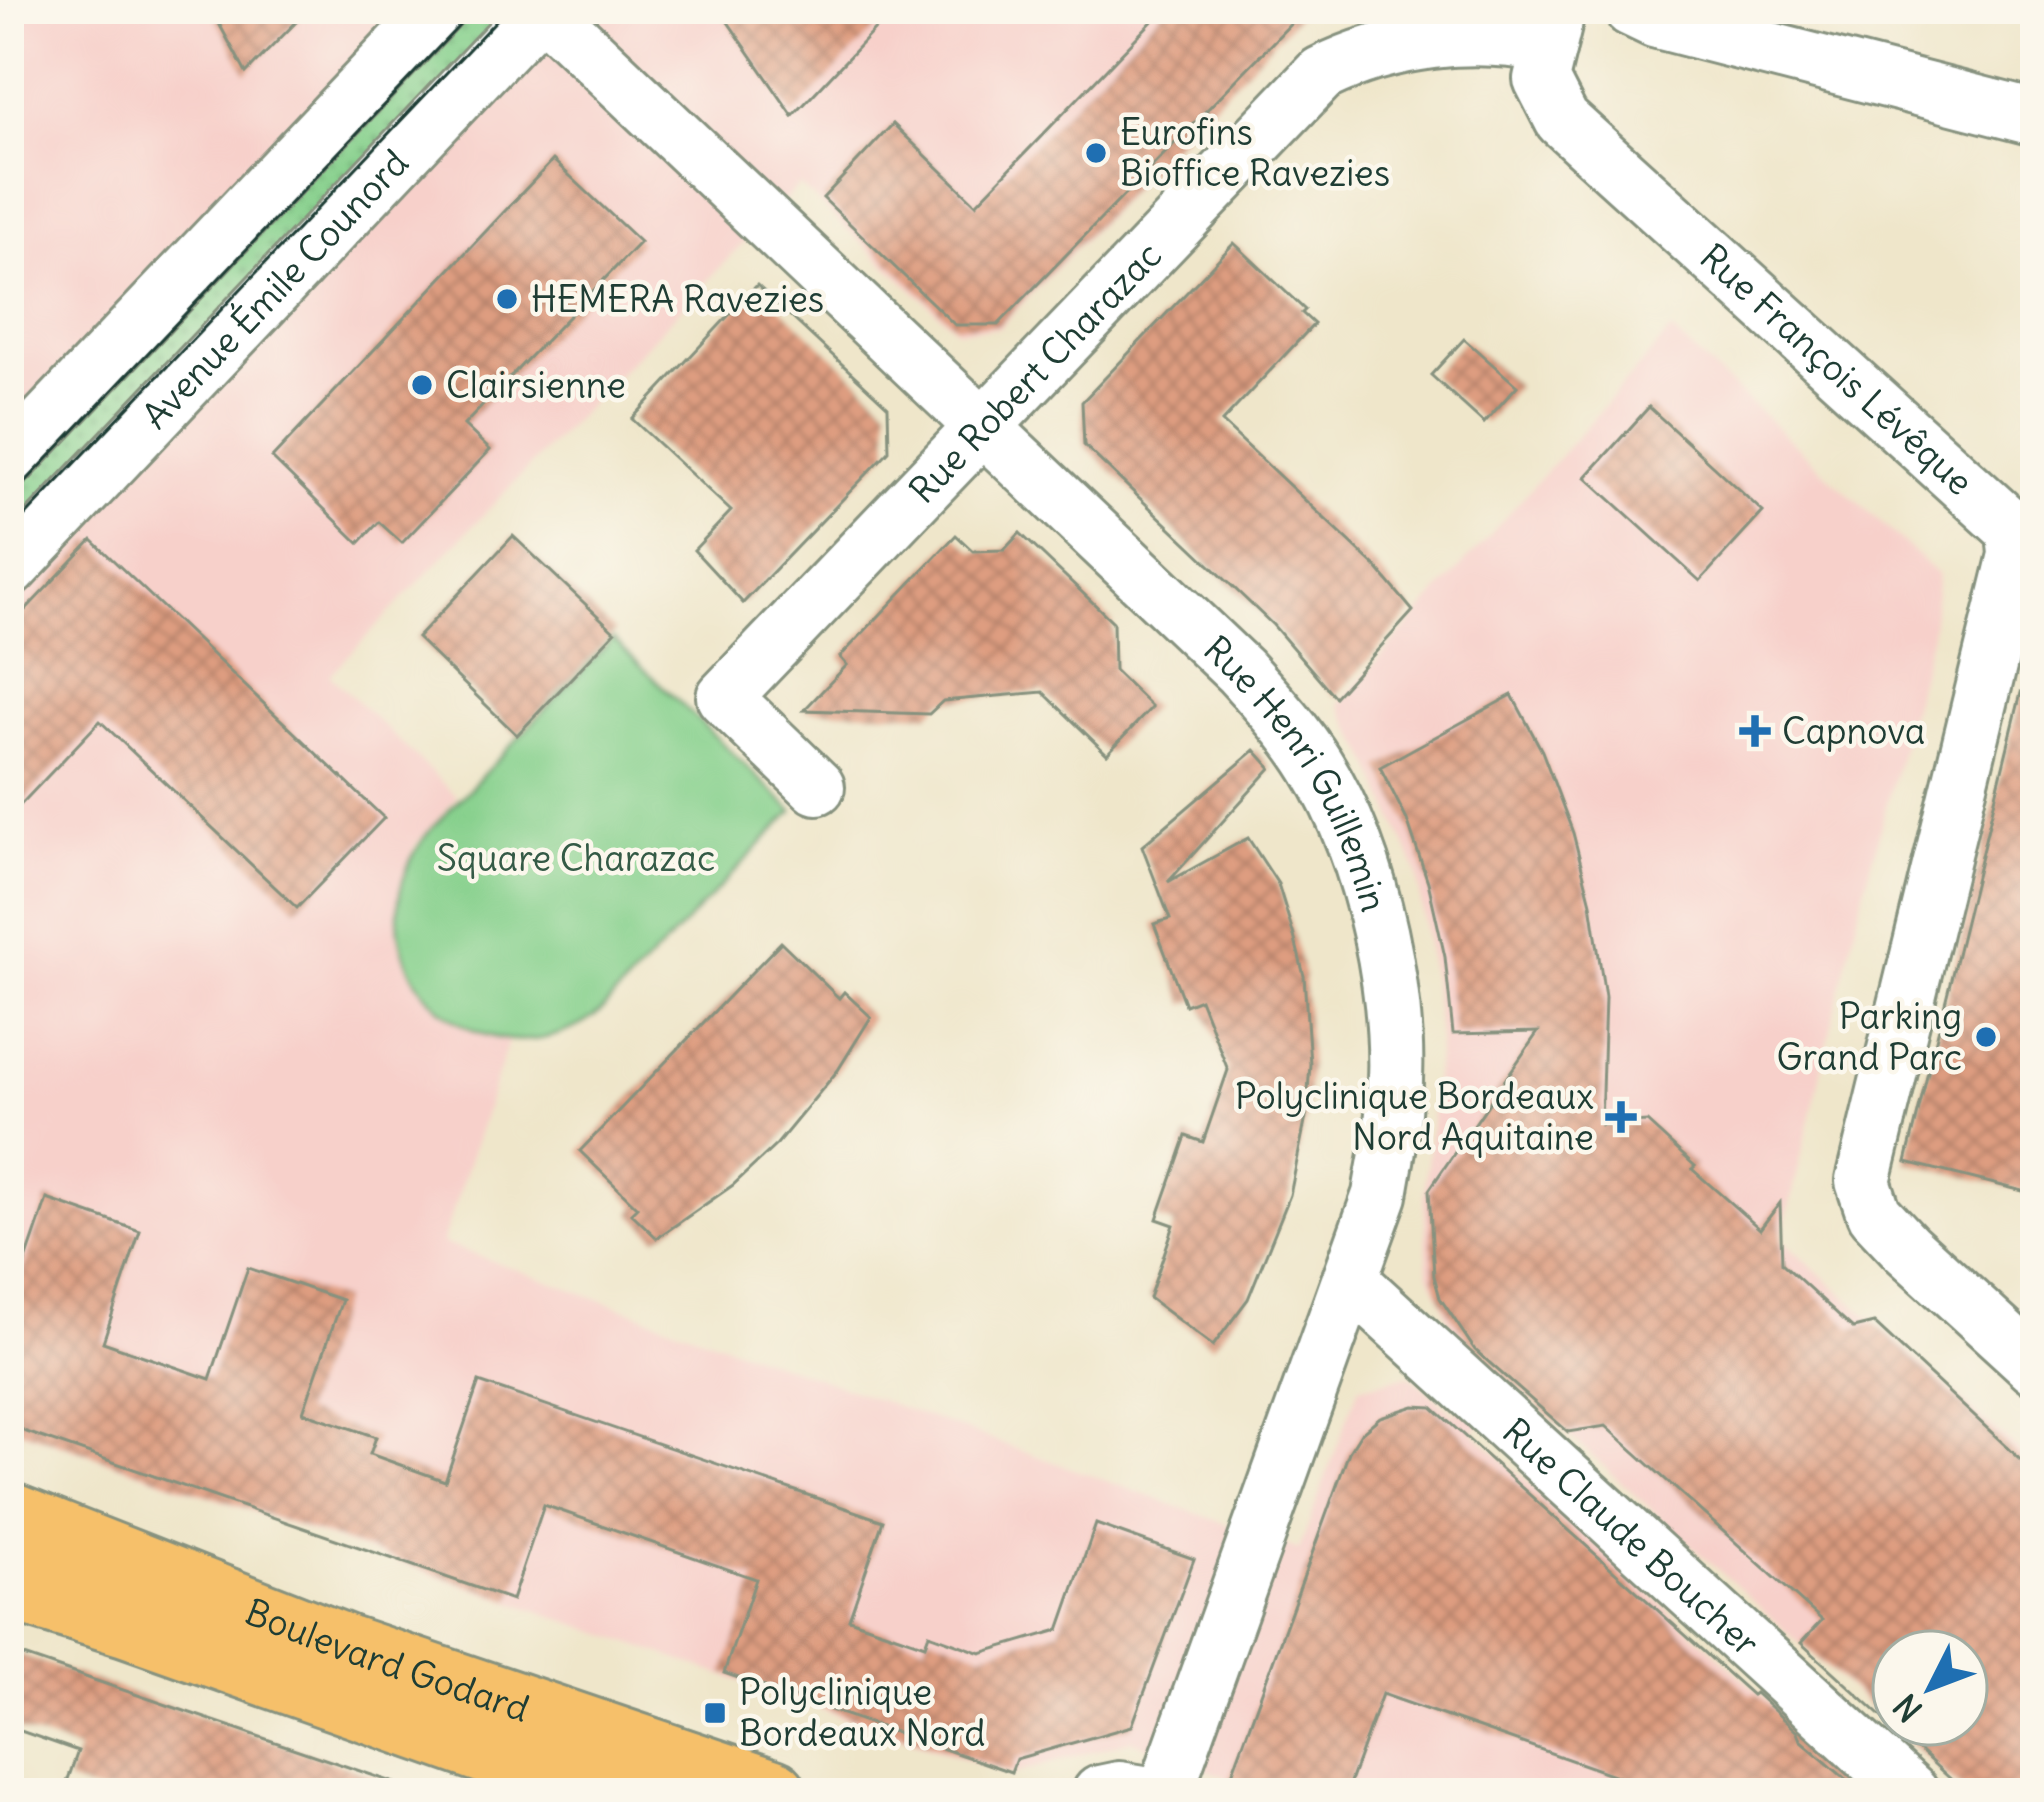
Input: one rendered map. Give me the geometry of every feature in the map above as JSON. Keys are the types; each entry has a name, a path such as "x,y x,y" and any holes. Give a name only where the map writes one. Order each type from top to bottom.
{"main road":[{"name":"Boulevard Godard","path":"9,1516 345,1648 772,1793"},
{"name":"Boulevard Godard","path":"9,1587 126,1623 607,1793"}],"street":[{"name":"Avenue Émile Counord","path":"9,460 437,9"},
{"name":"Avenue Émile Counord","path":"9,570 542,9"},
{"name":"Rue Henri Guillemin","path":"542,9 1212,641 1276,710 1317,766 1375,904 1391,987 1395,1050 1394,1112 1380,1195 1165,1793"},
{"path":"1631,9 1654,20 2035,118"},
{"name":"Rue Robert Charazac","path":"817,787 724,697 1321,74 1354,57 1469,36 1509,38 1554,28"},
{"name":"Rue François Lévêque","path":"1554,28 1541,79 1562,120 2014,530 2016,555 1863,1181 1874,1214 2035,1366"},
{"name":"Rue Claude Boucher","path":"1350,1280 1911,1793"},
{"path":"1100,1793 1119,1789 1143,1793"}],"shaded area":[{"path":"9,9 1304,9 999,328 957,330 799,185 330,675 457,797 415,845 403,880 510,1036 442,1243 1299,1550 1359,1387 1410,1375 1454,1414 1496,1369 1453,1330 1428,1271 1424,1198 1439,1035 1417,872 1369,759 1339,704 1671,331 1938,575 1931,634 1858,914 1782,1239 2035,1466 2035,1793 1965,1793 1915,1748 1990,1748 1990,1628 1870,1628 1870,1707 1516,1387 1473,1432 1870,1793 1236,1793 1224,1776 1131,1740 1010,1775 9,1427"}],"green space":[{"path":"460,9 521,9 9,548 9,484"},
{"name":"Square Charazac","path":"613,639 793,811 598,1014 551,1036 505,1039 464,1026 431,999 408,963 398,920 405,874 432,828"}],"building":[{"path":"211,9 309,9 246,73"},
{"path":"719,9 894,9 793,116"},
{"name":"Eurofins Bioffice Ravezies","path":"1164,9 1305,9 998,325 955,325 823,198 893,124 976,204"},
{"name":"Clairsienne","path":"553,160 640,242 464,425 490,450 402,543 379,522 359,543 272,458"},
{"path":"1234,243 1314,324 1222,422 1376,567 1413,611 1335,697 1273,625 1084,445 1082,402"},
{"path":"757,285 888,407 889,451 743,603 694,550 731,511 632,419"},
{"path":"1464,339 1517,386 1484,423 1431,375"},
{"path":"1649,407 1763,512 1700,581 1586,477"},
{"path":"1020,533 1113,622 1114,670 1152,707 1107,754 1043,692 943,701 929,714 804,710 847,665 840,657 956,535 973,551 1004,550"},
{"path":"513,536 615,632 517,735 417,638"},
{"path":"92,540 384,818 297,908 100,721 9,817 9,627"},
{"name":"Parking Grand Parc","path":"2021,693 2035,695 2035,1194 1906,1162"},
{"path":"1512,695 1542,751 1573,833 1591,903 1605,997 1601,1125 1647,1122 1760,1229 1780,1203 1782,1263 1853,1328 1874,1323 2035,1473 2035,1793 1966,1793 1916,1748 1990,1748 1990,1628 1870,1628 1870,1706 1801,1643 1822,1620 1606,1426 1568,1432 1475,1350 1440,1298 1434,1276 1429,1190 1538,1032 1453,1034 1445,957 1428,882 1407,820 1380,767"},
{"path":"1255,750 1271,768 1168,882 1248,838 1278,884 1304,976 1310,1064 1306,1117 1290,1195 1248,1299 1213,1346 1149,1298 1174,1225 1157,1219 1186,1136 1203,1142 1228,1070 1200,999 1185,1005 1175,979 1154,924 1170,919 1142,846"},
{"path":"781,942 839,998 844,992 871,1017 838,1070 777,1144 733,1185 657,1238 631,1213 637,1207 580,1151"},
{"path":"47,1199 140,1231 103,1342 210,1379 248,1268 342,1300 303,1412 376,1437 370,1454 445,1481 479,1382 883,1521 849,1619 925,1645 929,1634 981,1653 1059,1630 1096,1524 1194,1559 1132,1726 1016,1759 1011,1772 724,1673 756,1579 544,1505 512,1600 9,1426 9,1310"},
{"path":"1414,1406 1432,1407 1862,1793 1665,1793 1382,1694 1346,1793 1249,1793 1229,1782 1349,1452 1361,1433 1380,1417"},
{"path":"9,1651 404,1786 403,1793 98,1793 67,1782 78,1751 9,1727"}],"tram line":[{"path":"9,499 475,9"},
{"path":"9,533 507,9"}],"place":[{"name":"Eurofins Bioffice Ravezies","path":"1096,153"},
{"name":"HEMERA Ravezies","path":"507,299"},
{"name":"Clairsienne","path":"422,385"},
{"name":"Capnova","path":"1755,731"},
{"name":"Parking Grand Parc","path":"1986,1037"},
{"name":"Polyclinique Bordeaux Nord Aquitaine","path":"1621,1117"},
{"name":"Polyclinique Bordeaux Nord","path":"715,1713"}]}
